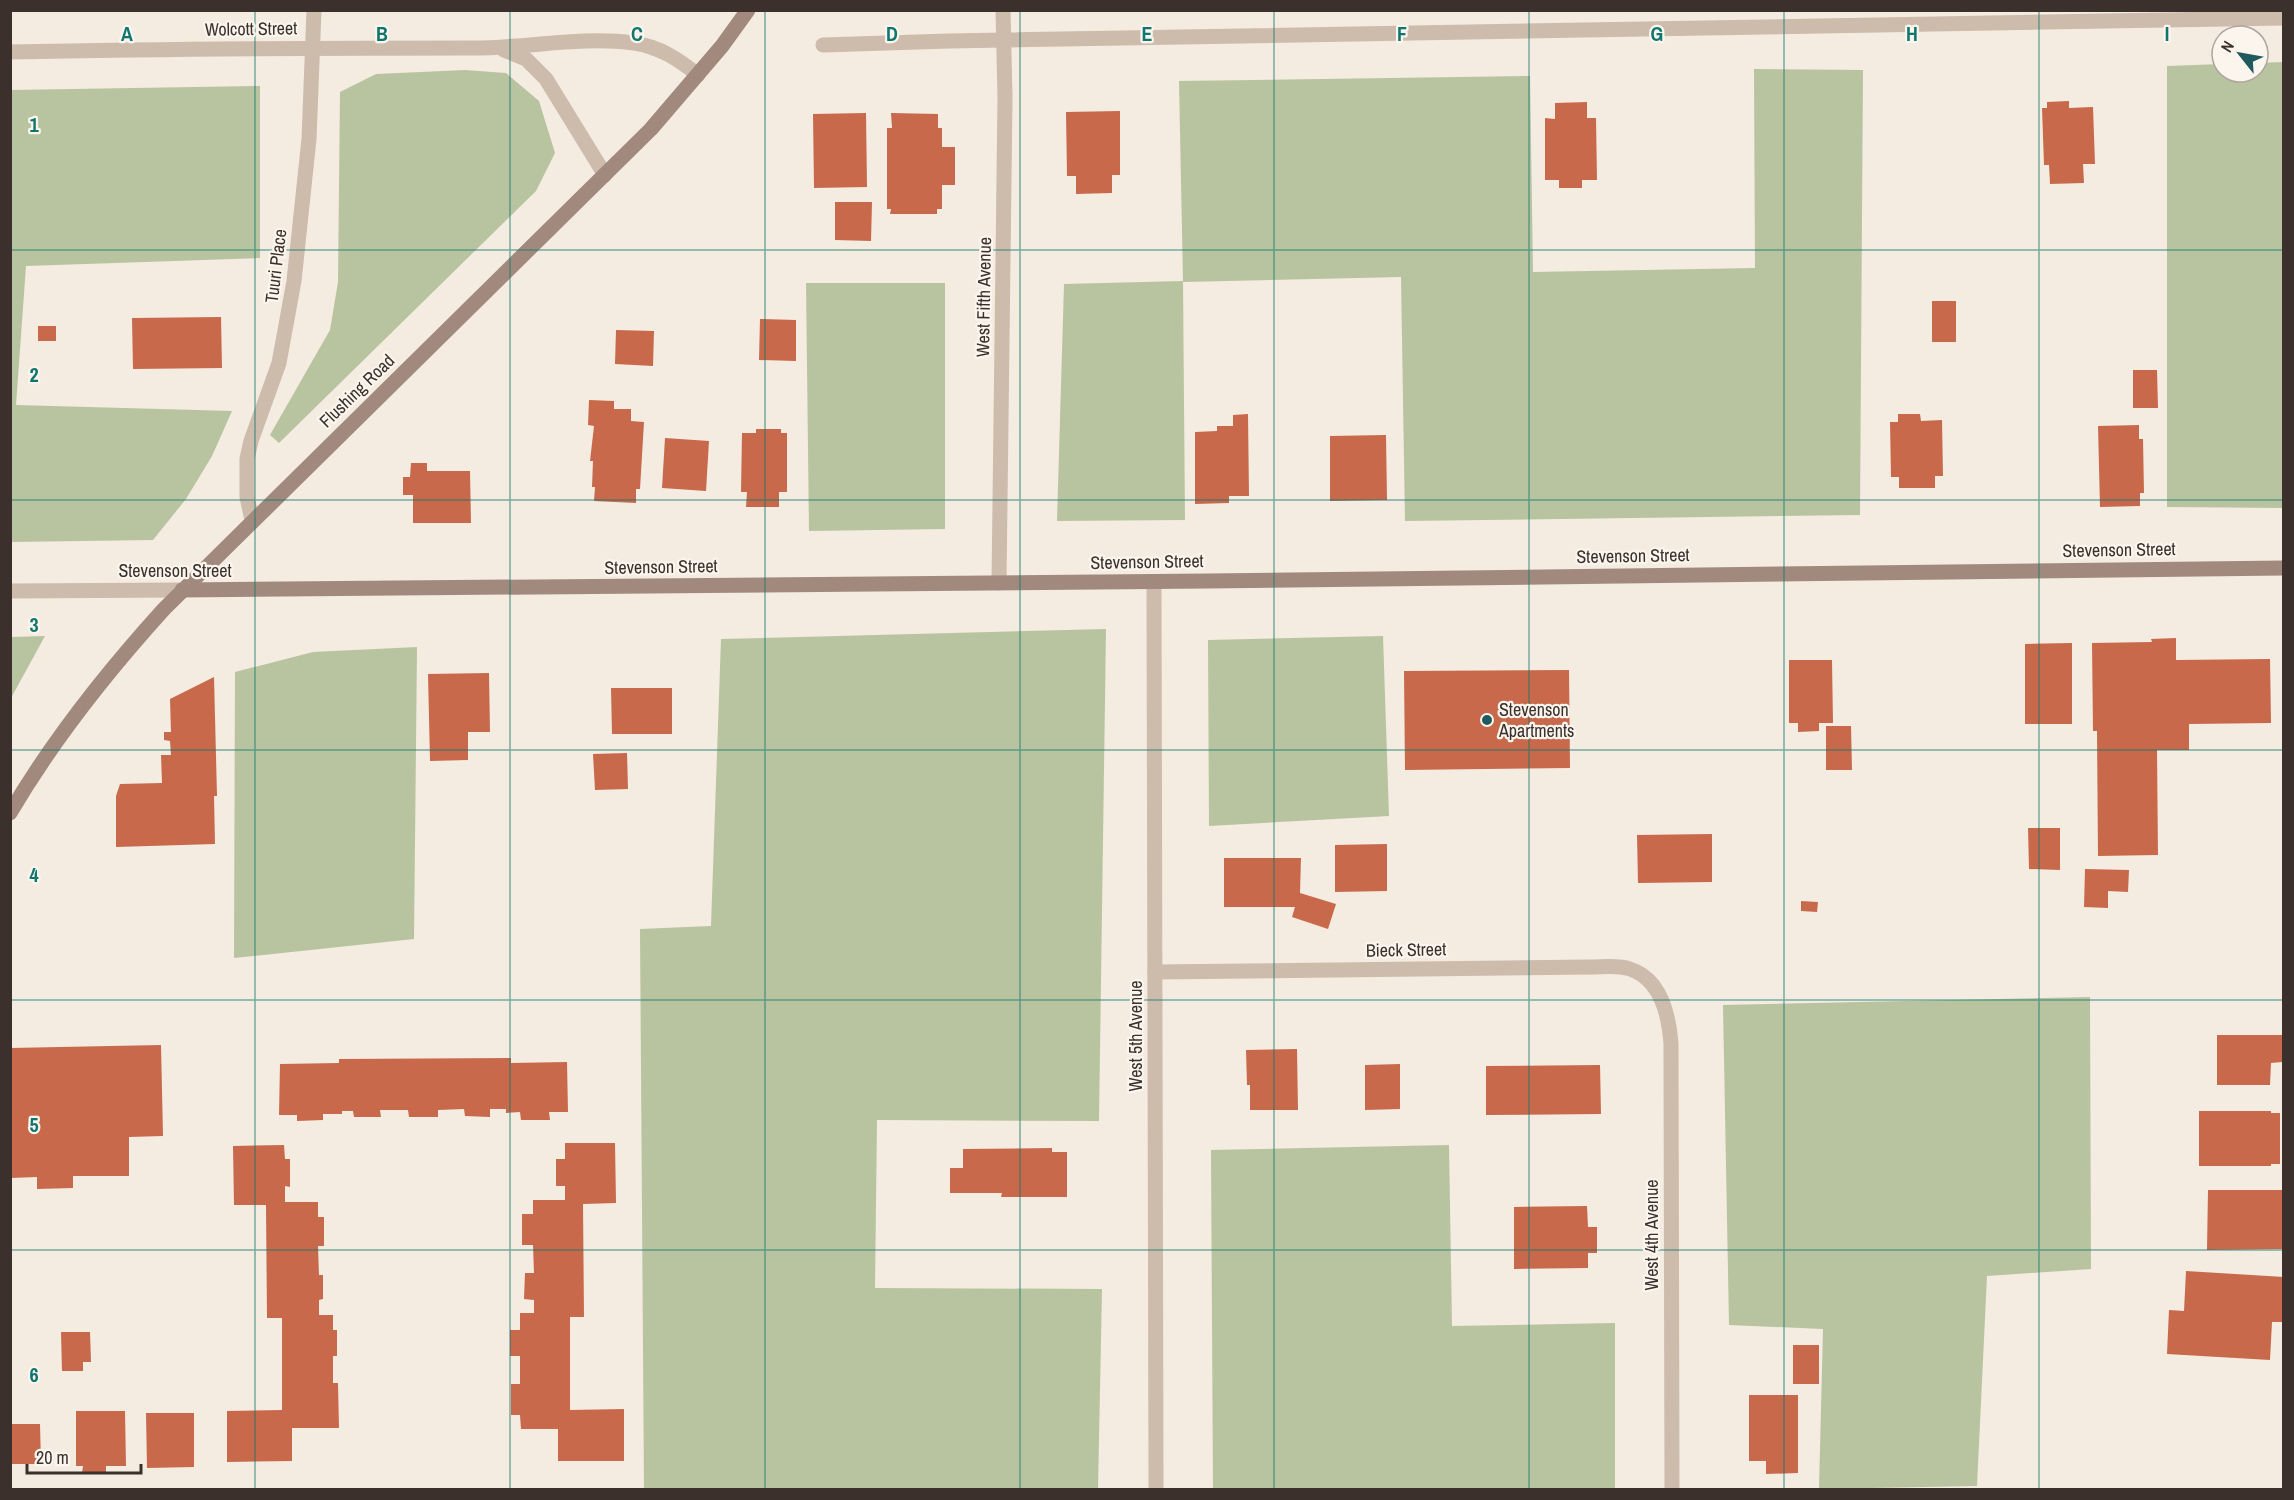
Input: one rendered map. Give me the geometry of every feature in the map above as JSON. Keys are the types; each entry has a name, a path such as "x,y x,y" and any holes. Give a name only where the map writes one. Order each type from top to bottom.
{"street":[{"name":"Tuuri Place","path":"252,520 247,490 247,459 251,441 279,363 290,314 309,139 314,10"},
{"name":"Flushing Road","path":"10,813 43,759 94,688 182,590 651,129 698,75 748,10"},
{"name":"West Fifth Avenue","path":"999,583 1005,98 1003,10"},
{"path":"823,45 2283,18"},
{"name":"Wolcott Street","path":"10,52 491,48 593,41 634,44 664,52 675,57 698,75"},
{"name":"Wolcott Street","path":"491,48 517,54 537,68 556,94 605,175"},
{"name":"Stevenson Street","path":"10,591 1155,582 2283,568"},
{"name":"West 5th Avenue","path":"1155,582 1156,1490"},
{"name":"Bieck Street","path":"1155,972 1612,968 1633,970 1651,985"},
{"name":"West 4th Avenue","path":"1651,985 1666,1009 1671,1044 1672,1490"}],"green space":[{"path":"2283,62 2283,508 2167,507 2167,66 2210,64 2210,84 2270,84 2270,63"},
{"path":"1754,69 1863,70 1860,515 1405,521 1401,277 1183,282 1185,520 1057,521 1064,284 1183,281 1179,81 1530,76 1533,272 1755,268"},
{"path":"465,70 506,73 539,101 555,153 536,191 279,443 270,435 330,330 338,282 340,92 376,74"},
{"path":"260,86 260,258 26,266 16,405 232,411 212,456 186,499 153,540 11,542 11,90"},
{"path":"806,283 945,283 945,529 809,531"},
{"path":"1106,629 1099,1121 877,1120 875,1288 1102,1289 1098,1489 644,1489 640,929 711,926 721,639"},
{"path":"45,636 11,698 11,637"},
{"path":"1383,636 1389,816 1209,826 1208,640"},
{"path":"417,647 414,939 234,958 235,672 313,652"},
{"path":"2090,997 2091,1269 1987,1276 1977,1486 1819,1489 1823,1329 1729,1325 1723,1005"},
{"path":"1449,1145 1452,1326 1615,1323 1615,1489 1213,1489 1211,1150"}],"building":[{"path":"2069,101 2069,108 2093,107 2095,164 2083,164 2084,183 2050,184 2049,165 2044,165 2042,108 2047,108 2047,102"},
{"path":"1587,102 1587,118 1596,118 1597,180 1582,180 1582,188 1559,188 1559,180 1545,180 1545,118 1555,119 1555,103"},
{"path":"1120,111 1120,175 1112,175 1112,193 1076,194 1076,176 1067,176 1066,112"},
{"path":"866,113 867,187 814,188 813,114"},
{"path":"891,113 938,114 938,128 942,128 942,147 955,147 955,185 942,185 942,209 937,209 937,214 890,214 891,209 887,209 887,128 892,128"},
{"path":"835,202 872,202 871,241 835,240"},
{"path":"1932,301 1956,301 1956,342 1932,342"},
{"path":"221,317 222,368 133,369 132,318"},
{"path":"760,319 796,320 796,361 759,360"},
{"path":"38,326 56,326 56,341 38,341"},
{"path":"616,330 654,331 653,366 615,364"},
{"path":"2133,370 2157,370 2158,408 2133,408"},
{"path":"589,400 614,401 614,409 631,409 631,421 644,422 640,489 636,489 636,503 594,501 593,461 590,461 594,426 588,425"},
{"path":"1248,414 1249,496 1229,496 1229,503 1195,504 1195,432 1217,431 1217,426 1233,426 1233,415"},
{"path":"1898,414 1920,414 1921,421 1942,420 1943,476 1935,476 1935,488 1899,488 1899,477 1891,477 1890,422 1898,422"},
{"path":"2139,425 2139,439 2143,439 2144,493 2140,493 2140,506 2100,507 2098,426"},
{"path":"756,429 781,429 781,433 787,433 787,492 779,492 779,507 746,507 747,492 741,492 742,433 756,433"},
{"path":"1386,435 1387,500 1330,501 1330,436"},
{"path":"665,438 709,441 706,491 662,488"},
{"path":"411,463 427,463 427,471 470,471 471,523 413,523 413,495 403,495 403,477 410,477"},
{"path":"2176,638 2176,660 2270,659 2271,723 2189,724 2189,750 2157,750 2158,855 2098,856 2097,731 2093,731 2092,643 2152,642 2151,639"},
{"path":"2072,643 2072,724 2025,724 2025,644"},
{"path":"1789,660 1832,660 1833,723 1819,723 1819,731 1798,732 1798,723 1789,723"},
{"name":"Stevenson Apartments","path":"1569,670 1570,768 1405,770 1404,671"},
{"path":"489,673 490,732 468,732 468,760 430,761 428,674"},
{"path":"214,677 217,796 214,796 215,844 116,847 116,796 120,784 162,783 161,755 171,755 170,741 164,740 164,732 171,732 170,699"},
{"path":"611,688 672,688 672,734 612,734"},
{"path":"1826,726 1851,726 1852,770 1826,770"},
{"path":"627,753 628,789 595,790 593,754"},
{"path":"2028,828 2060,828 2060,870 2029,869"},
{"path":"1712,834 1712,882 1638,883 1637,835"},
{"path":"1387,844 1387,891 1335,892 1335,845"},
{"path":"1224,858 1301,858 1300,893 1336,904 1328,929 1292,917 1295,907 1224,907"},
{"path":"2085,869 2129,870 2128,892 2108,891 2108,908 2084,907"},
{"path":"1801,901 1818,902 1817,912 1801,911"},
{"path":"2217,1035 2282,1035 2282,1062 2271,1063 2270,1085 2217,1085"},
{"path":"161,1045 163,1136 129,1137 129,1176 73,1176 73,1188 37,1189 37,1177 10,1178 10,1048"},
{"path":"1297,1049 1298,1110 1250,1110 1246,1050"},
{"path":"511,1058 511,1063 567,1062 568,1112 549,1112 550,1120 521,1120 520,1112 506,1113 506,1109 490,1109 490,1117 465,1116 464,1109 438,1110 438,1117 409,1117 408,1110 380,1110 381,1117 354,1117 353,1111 342,1111 342,1114 323,1114 323,1120 297,1121 297,1115 279,1115 280,1064 339,1063 339,1059"},
{"path":"1400,1064 1400,1109 1365,1110 1365,1065"},
{"path":"1600,1065 1601,1114 1486,1115 1486,1066"},
{"path":"2199,1111 2280,1113 2280,1164 2199,1166"},
{"path":"565,1143 615,1143 616,1203 583,1204 584,1317 570,1317 570,1410 624,1409 624,1461 558,1461 558,1429 521,1429 520,1415 511,1415 511,1384 520,1384 520,1356 510,1356 510,1330 520,1330 520,1313 534,1313 534,1300 524,1299 525,1273 534,1273 533,1245 522,1245 522,1214 533,1214 533,1200 565,1200 565,1186 556,1186 556,1159 565,1159"},
{"path":"284,1145 285,1159 290,1159 290,1187 285,1186 285,1202 318,1202 318,1217 324,1217 324,1246 318,1246 319,1275 323,1275 323,1299 319,1300 319,1315 333,1315 333,1330 337,1330 337,1356 333,1356 333,1383 338,1383 339,1428 292,1428 292,1461 227,1462 227,1411 282,1410 282,1318 267,1318 266,1205 234,1205 233,1146"},
{"path":"1052,1148 1052,1152 1067,1152 1067,1197 1001,1197 1002,1193 950,1193 950,1168 963,1168 963,1149"},
{"path":"2208,1190 2282,1190 2284,1192 2284,1245 2282,1249 2207,1250"},
{"path":"1587,1206 1588,1227 1597,1227 1597,1253 1588,1253 1588,1268 1514,1269 1514,1207"},
{"path":"2186,1271 2284,1277 2284,1322 2272,1322 2270,1360 2167,1354 2169,1310 2184,1311"},
{"path":"61,1332 90,1332 91,1362 83,1362 83,1371 62,1371"},
{"path":"1793,1345 1819,1345 1819,1384 1793,1384"},
{"path":"1749,1395 1798,1395 1798,1473 1766,1474 1766,1461 1749,1461"},
{"path":"76,1411 125,1411 126,1466 106,1466 106,1473 82,1473 83,1466 76,1466"},
{"path":"146,1413 194,1413 194,1467 147,1468"},
{"path":"10,1424 40,1424 41,1464 10,1464"}],"place":[{"name":"Stevenson Apartments","path":"1487,720"}]}
